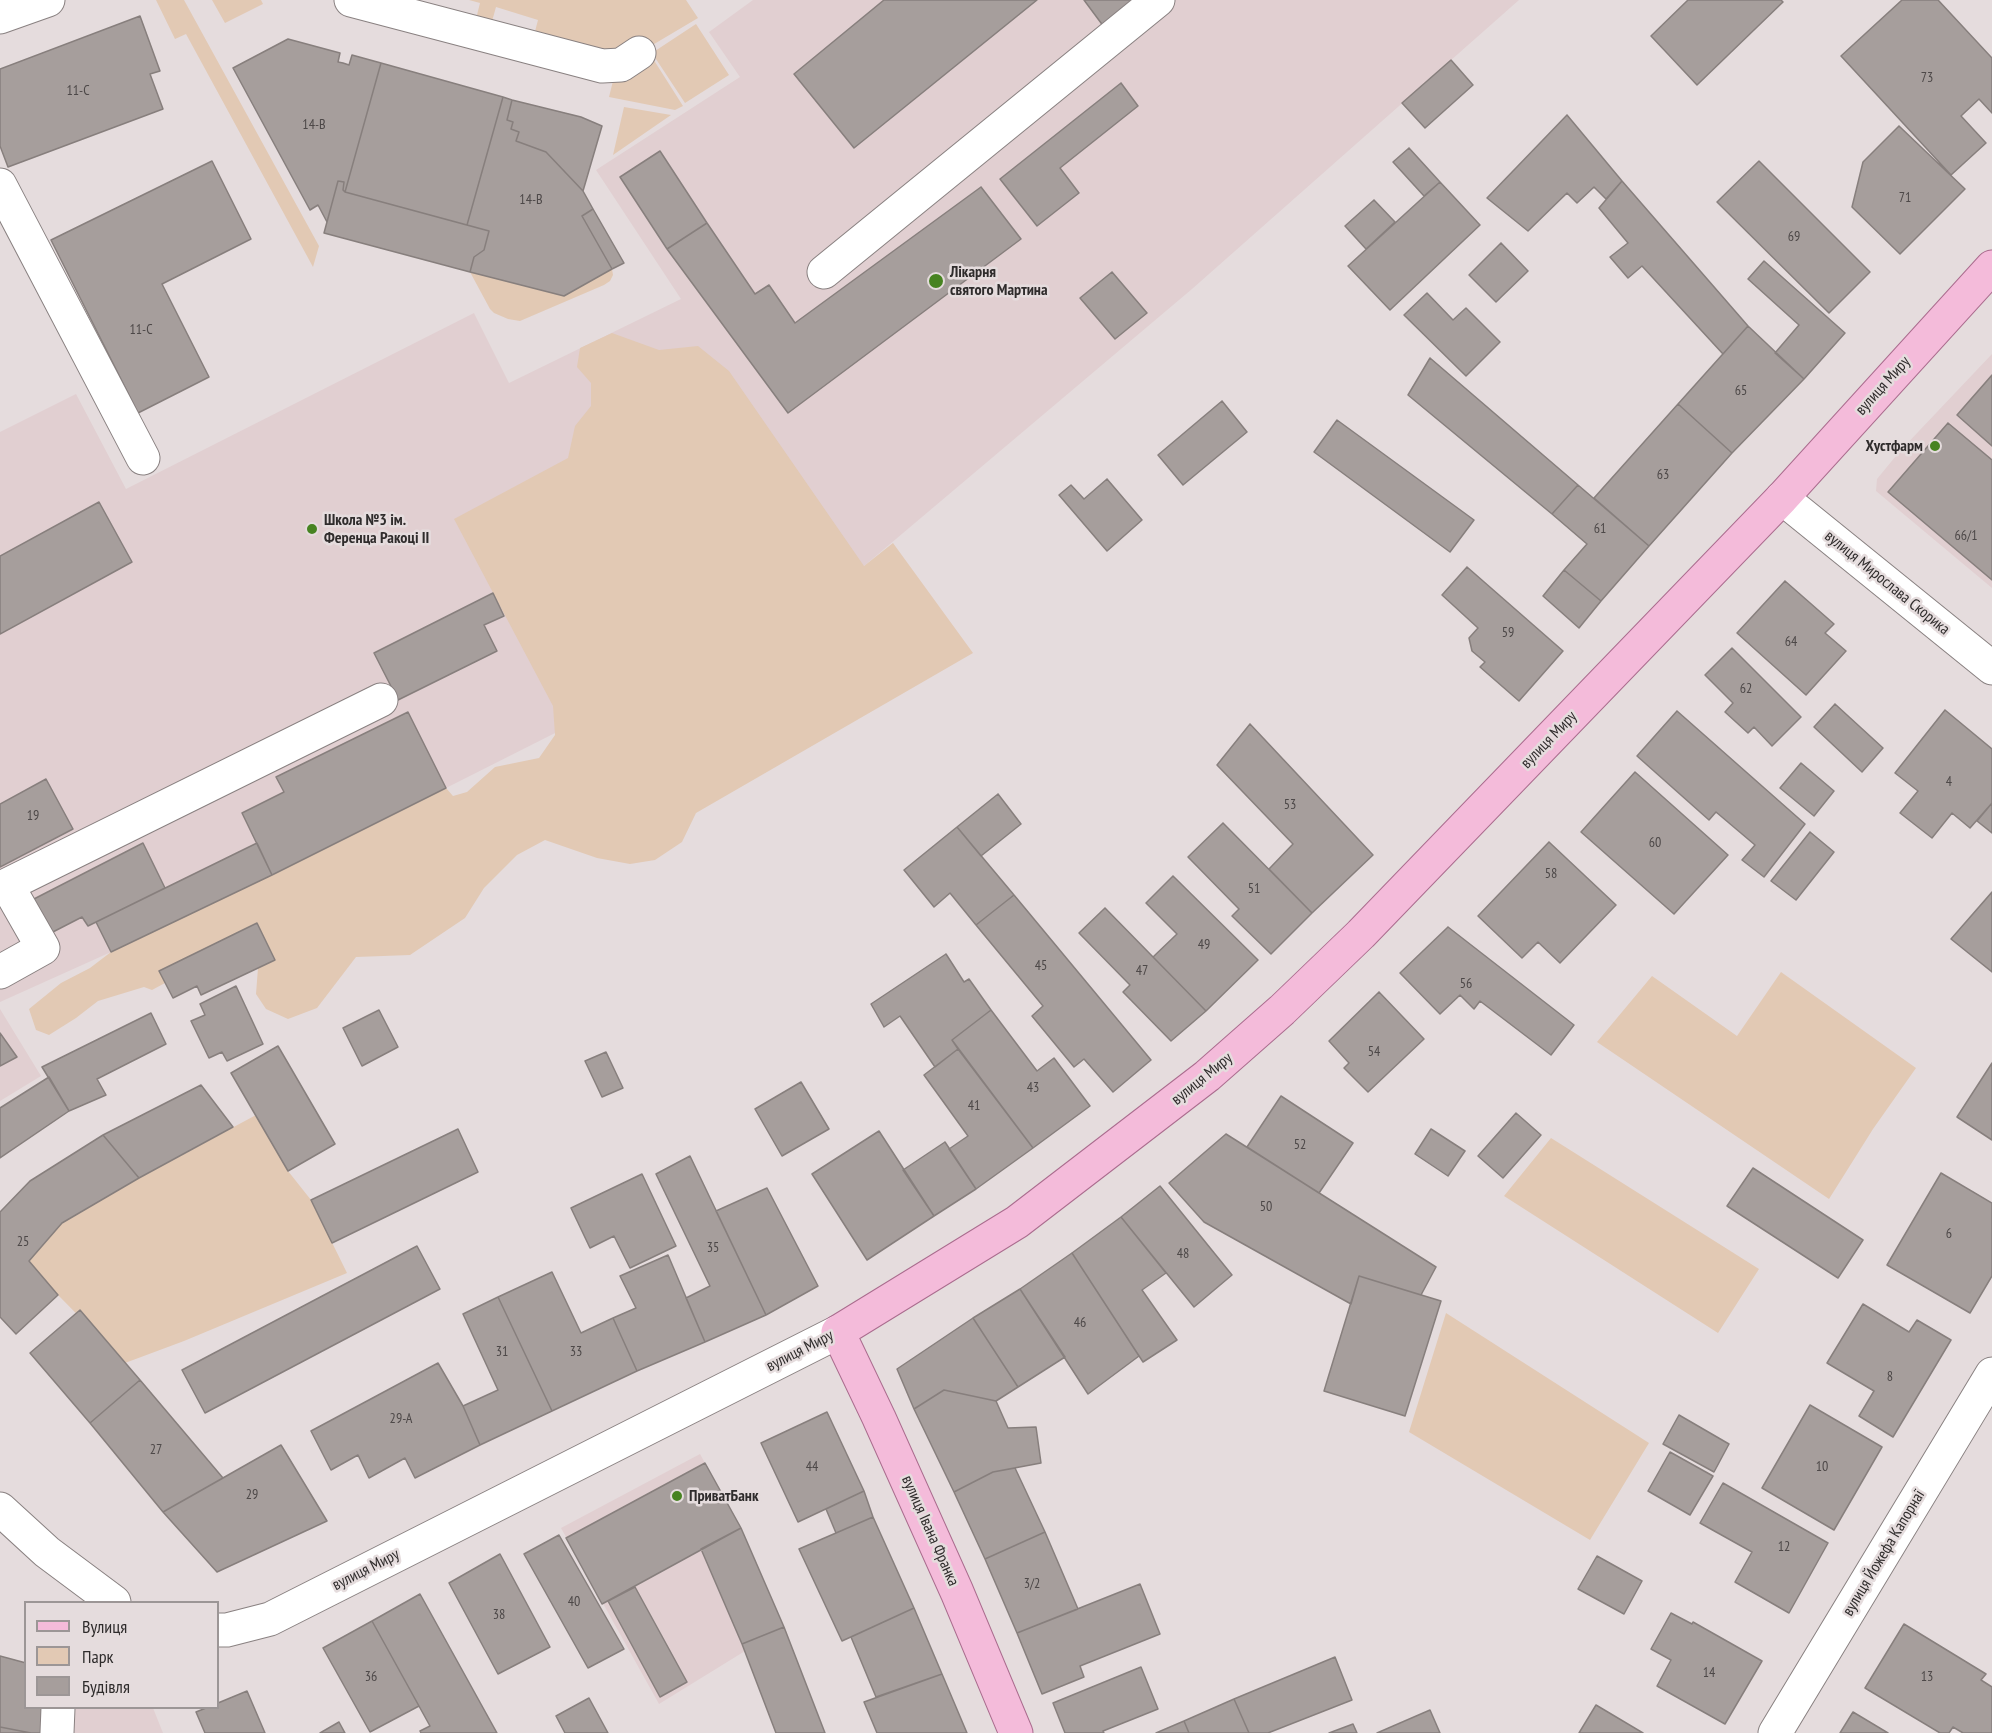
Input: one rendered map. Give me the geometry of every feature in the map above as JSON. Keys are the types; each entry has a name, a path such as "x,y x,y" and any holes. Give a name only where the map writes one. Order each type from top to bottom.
{"main road":[{"name":"вулиця Миру","path":"838,1332 1017,1222 1207,1077 1281,1010 1361,934 1782,498 1992,267"},
{"name":"вулиця Івана Франка","path":"838,1332 938,1549 1016,1733"}],"street":[{"path":"0,17 48,0"},
{"path":"351,0 602,66 621,65 639,53"},
{"path":"824,272 1158,0"},
{"path":"0,185 143,458"},
{"name":"вулиця Мирослава Скорика","path":"1782,498 1992,668"},
{"path":"0,972 43,948 7,885 381,700"},
{"name":"вулиця Миру","path":"219,1630 227,1630 270,1618 838,1332"},
{"name":"вулиця Йожефа Капорнаї","path":"1776,1733 1992,1374"},
{"path":"0,1509 103,1599"},
{"path":"57,1733 58,1709"}],"shaded area":[{"path":"753,0 1519,0 1192,289 864,566 565,728 111,952 0,1002 0,432 76,394 126,489 474,313 509,383 681,299 596,170 740,77 709,32"},
{"path":"1992,354 1992,588 1876,491 1877,479 1900,451"},
{"path":"0,1009 41,1076 0,1101"},
{"path":"700,1454 741,1528 784,1627 659,1704 561,1528"},
{"path":"69,1709 153,1709 163,1733 69,1733"}],"green space":[{"path":"156,0 184,0 319,246 313,267 186,34 175,39"},
{"path":"212,0 261,0 263,4 225,23"},
{"path":"469,0 686,0 698,18 621,61 532,43 538,20 496,7 489,32 474,27 480,3"},
{"path":"696,24 729,75 685,103 652,53"},
{"path":"650,54 683,106 675,110 609,97 614,77"},
{"path":"624,107 671,115 613,155"},
{"path":"612,269 613,275 610,281 604,285 520,321 494,313 470,272 564,296"},
{"path":"612,333 659,350 698,346 729,371 864,566 893,543 973,653 696,813 682,842 655,860 630,864 597,858 545,840 517,855 484,888 465,918 410,955 356,957 317,1008 288,1019 266,1009 256,994 257,923 160,971 165,983 152,990 144,987 98,1001 49,1035 36,1030 29,1009 61,983 90,968 111,952 446,788 453,796 467,792 495,767 539,758 555,735 553,706 454,519 568,458 575,426 591,406 591,383 577,367 580,348"},
{"path":"1781,972 1916,1068 1873,1129 1829,1199 1597,1042 1652,976 1737,1036"},
{"path":"256,1115 288,1171 311,1200 347,1273 125,1363 58,1295 29,1261 62,1223 139,1178"},
{"path":"1551,1138 1759,1269 1718,1333 1504,1196"},
{"path":"1446,1313 1649,1443 1590,1540 1409,1432"}],"building":[{"path":"884,0 1037,0 854,148 794,74"},
{"path":"1084,0 1142,0 1104,27"},
{"path":"1688,0 1781,0 1783,2 1697,85 1651,36"},
{"path":"1902,0 1938,0 1992,58 1992,113 1979,99 1961,116 1986,143 1951,175 1841,56"},
{"path":"140,16 160,71 150,74 163,109 8,167 0,146 0,69"},
{"path":"288,39 340,53 338,62 349,65 352,55 381,63 345,192 344,182 338,181 327,222 318,205 310,210 233,68"},
{"path":"1451,60 1473,85 1425,128 1402,103"},
{"path":"381,63 503,97 467,225 345,192"},
{"path":"1121,83 1138,106 1060,168 1079,193 1037,226 1000,179"},
{"path":"503,97 512,100 507,120 513,122 511,129 519,132 516,141 546,152 583,191 593,209 582,216 612,269 564,296 470,272 474,257 484,250 489,231 467,225"},
{"path":"512,100 581,117 602,126 583,191 546,152 516,141 519,132 511,129 513,122 507,120"},
{"path":"1567,115 1622,181 1606,199 1594,187 1577,203 1567,193 1528,231 1487,198"},
{"path":"1899,126 1965,189 1900,254 1852,207 1863,162"},
{"path":"1409,148 1440,182 1424,196 1393,162"},
{"path":"660,151 707,223 667,249 620,177"},
{"path":"212,161 251,239 162,284 209,377 138,413 51,240"},
{"path":"1759,161 1870,272 1829,313 1717,202"},
{"path":"338,181 344,182 345,192 489,231 484,250 474,257 470,272 324,233"},
{"path":"1622,181 1748,326 1723,354 1642,266 1628,278 1610,257 1628,243 1599,208"},
{"path":"1440,182 1480,225 1390,310 1348,266"},
{"path":"981,187 1021,239 788,413 667,249 707,223 755,294 769,285 795,323"},
{"path":"1374,200 1395,222 1366,249 1345,226"},
{"path":"593,209 624,263 612,269 582,216"},
{"path":"1501,243 1528,271 1496,302 1469,275"},
{"path":"1764,261 1845,333 1804,379 1775,353 1799,325 1748,279"},
{"path":"1112,272 1147,313 1115,339 1080,298"},
{"path":"1427,293 1453,320 1466,308 1500,342 1466,376 1404,315"},
{"path":"1748,326 1804,379 1732,453 1678,404"},
{"path":"1430,358 1578,485 1552,514 1408,395"},
{"path":"1992,375 1992,446 1957,415"},
{"path":"1222,401 1247,432 1183,485 1158,455"},
{"path":"1678,404 1732,453 1649,546 1594,498"},
{"path":"1337,420 1474,520 1450,552 1314,452"},
{"path":"1948,423 1992,460 1992,580 1888,492"},
{"path":"1107,479 1142,520 1107,551 1059,495 1071,485 1084,499"},
{"path":"1578,485 1649,546 1601,601 1564,570 1587,544 1552,514"},
{"path":"99,502 132,562 0,634 0,556"},
{"path":"1467,567 1563,651 1519,701 1480,667 1485,662 1472,651 1469,638 1478,628 1442,595"},
{"path":"1564,570 1601,601 1579,628 1543,596"},
{"path":"1785,581 1834,624 1825,633 1846,651 1806,695 1737,633"},
{"path":"493,593 504,616 484,625 497,651 398,700 374,653"},
{"path":"1732,648 1801,717 1772,746 1754,727 1748,733 1725,712 1733,703 1705,675"},
{"path":"1835,704 1883,748 1862,772 1814,727"},
{"path":"1945,710 1992,749 1992,803 1970,828 1952,813 1932,838 1900,813 1918,791 1895,773"},
{"path":"1677,711 1805,824 1764,877 1742,860 1755,845 1716,812 1709,820 1637,756"},
{"path":"408,712 446,788 272,875 242,813 284,792 276,777"},
{"path":"1250,724 1373,855 1312,913 1269,869 1293,844 1217,765"},
{"path":"1801,763 1834,791 1814,816 1780,788"},
{"path":"1635,772 1728,855 1674,914 1581,832"},
{"path":"46,779 73,829 0,867 0,804"},
{"path":"998,794 1021,824 981,856 957,827"},
{"path":"1992,803 1992,833 1977,821"},
{"path":"1223,823 1312,913 1271,954 1232,916 1239,909 1188,857"},
{"path":"957,827 1014,895 976,925 950,893 934,907 904,870"},
{"path":"1810,832 1834,852 1796,900 1771,881"},
{"path":"1549,842 1616,905 1560,963 1538,942 1522,958 1478,916"},
{"path":"143,843 165,888 88,926 82,917 49,934 32,900"},
{"path":"257,843 272,875 111,952 96,922"},
{"path":"1173,876 1258,960 1206,1011 1153,957 1177,934 1146,903"},
{"path":"1992,892 1992,972 1951,939"},
{"path":"1014,895 1151,1060 1113,1092 1084,1059 1074,1067 1032,1016 1043,1006 976,925"},
{"path":"1105,908 1206,1011 1171,1041 1123,992 1130,985 1079,933"},
{"path":"257,923 275,960 201,995 197,986 173,998 159,971"},
{"path":"1448,927 1574,1025 1551,1055 1480,1001 1474,1009 1460,995 1440,1014 1400,973"},
{"path":"946,954 964,982 969,979 991,1010 952,1040 958,1049 935,1067 900,1016 884,1027 871,1004"},
{"path":"236,986 263,1044 227,1061 222,1052 209,1058 191,1021 205,1015 200,1004"},
{"path":"1379,992 1424,1039 1368,1092 1344,1068 1349,1063 1329,1041"},
{"path":"379,1010 398,1047 362,1066 343,1028"},
{"path":"991,1010 1037,1071 1054,1058 1090,1106 1033,1148 952,1040"},
{"path":"151,1013 166,1044 97,1079 106,1095 69,1111 42,1067"},
{"path":"0,1033 17,1057 0,1066"},
{"path":"278,1046 335,1144 288,1171 231,1073"},
{"path":"958,1049 1033,1148 976,1189 949,1149 968,1136 924,1075"},
{"path":"606,1052 623,1088 602,1097 585,1061"},
{"path":"1992,1063 1992,1140 1957,1117"},
{"path":"49,1077 69,1111 0,1158 0,1108"},
{"path":"801,1082 829,1129 782,1156 755,1109"},
{"path":"201,1085 233,1127 139,1178 103,1135"},
{"path":"1281,1096 1353,1143 1319,1193 1247,1147"},
{"path":"1516,1113 1541,1135 1503,1178 1478,1156"},
{"path":"458,1129 478,1172 332,1243 311,1200"},
{"path":"1431,1129 1465,1151 1448,1176 1415,1154"},
{"path":"879,1131 934,1216 867,1260 812,1174"},
{"path":"1226,1134 1436,1267 1421,1295 1359,1276 1351,1304 1204,1222 1169,1183"},
{"path":"103,1135 139,1178 62,1223 29,1261 58,1295 16,1334 0,1317 0,1212 30,1181"},
{"path":"945,1142 976,1189 934,1216 903,1170"},
{"path":"690,1156 766,1315 705,1342 686,1298 710,1286 656,1174"},
{"path":"1753,1168 1863,1240 1838,1278 1727,1206"},
{"path":"1941,1173 1992,1203 1992,1276 1970,1313 1887,1265"},
{"path":"642,1174 676,1246 630,1268 614,1236 590,1248 571,1208"},
{"path":"1160,1186 1232,1275 1194,1307 1121,1217"},
{"path":"767,1188 818,1286 766,1315 716,1211"},
{"path":"1121,1217 1166,1273 1142,1290 1177,1340 1143,1362 1072,1253"},
{"path":"417,1246 440,1289 205,1413 182,1370"},
{"path":"1072,1253 1139,1356 1088,1394 1020,1289"},
{"path":"668,1255 705,1342 637,1371 613,1318 636,1308 620,1276"},
{"path":"552,1272 581,1333 613,1318 637,1371 552,1411 498,1297"},
{"path":"1359,1276 1441,1301 1405,1416 1324,1391"},
{"path":"1020,1289 1065,1357 1018,1387 973,1318"},
{"path":"498,1297 552,1411 480,1445 463,1406 498,1390 463,1314"},
{"path":"1863,1304 1909,1332 1917,1320 1951,1340 1893,1437 1859,1416 1874,1391 1827,1363"},
{"path":"80,1310 140,1380 90,1423 30,1353"},
{"path":"973,1318 1018,1387 996,1401 944,1390 914,1409 897,1369"},
{"path":"438,1363 463,1406 480,1445 415,1478 405,1458 369,1478 358,1455 331,1470 311,1431"},
{"path":"140,1380 223,1478 163,1512 90,1423"},
{"path":"944,1390 996,1401 1008,1428 1036,1427 1041,1463 993,1472 954,1492 914,1409"},
{"path":"1810,1405 1882,1447 1834,1530 1762,1488"},
{"path":"827,1412 864,1491 798,1522 761,1443"},
{"path":"1679,1415 1729,1444 1714,1472 1663,1444"},
{"path":"281,1445 327,1521 217,1572 163,1512"},
{"path":"1670,1452 1713,1476 1690,1515 1648,1491"},
{"path":"705,1463 741,1528 602,1604 566,1538"},
{"path":"1015,1468 1045,1532 985,1559 954,1492 993,1472"},
{"path":"1723,1483 1828,1543 1789,1613 1735,1582 1752,1552 1700,1523"},
{"path":"864,1491 873,1517 836,1533 826,1509"},
{"path":"873,1517 914,1608 842,1641 799,1549"},
{"path":"741,1528 784,1627 742,1644 701,1549"},
{"path":"1045,1532 1078,1609 1017,1633 985,1559"},
{"path":"559,1535 624,1649 588,1668 524,1554"},
{"path":"500,1554 550,1647 498,1674 449,1583"},
{"path":"1597,1556 1642,1581 1624,1614 1578,1589"},
{"path":"1140,1584 1160,1634 1080,1666 1084,1677 1042,1694 1017,1633"},
{"path":"635,1587 687,1682 660,1697 608,1601"},
{"path":"420,1594 497,1733 421,1733 420,1731 430,1726 372,1621"},
{"path":"914,1608 942,1674 876,1697 851,1637"},
{"path":"1671,1613 1692,1624 1693,1622 1762,1661 1725,1724 1657,1686 1671,1660 1651,1649"},
{"path":"372,1621 419,1706 370,1732 323,1648"},
{"path":"1904,1624 1986,1674 1981,1680 1992,1687 1992,1733 1963,1733 1953,1727 1949,1733 1940,1733 1865,1688"},
{"path":"784,1627 825,1733 776,1733 742,1644"},
{"path":"0,1656 24,1662 24,1709 47,1709 44,1733 0,1727"},
{"path":"1335,1657 1352,1700 1268,1733 1249,1733 1234,1699"},
{"path":"1141,1667 1158,1709 1103,1731 1104,1733 1065,1733 1053,1703"},
{"path":"942,1674 967,1733 877,1733 864,1702"},
{"path":"247,1691 265,1733 205,1733 196,1712 204,1709 219,1709 219,1703"},
{"path":"589,1698 608,1733 565,1733 556,1716"},
{"path":"1234,1699 1249,1733 1189,1733 1184,1721"},
{"path":"1596,1705 1643,1733 1579,1733"},
{"path":"1430,1710 1440,1733 1377,1733"},
{"path":"1853,1712 1888,1733 1840,1733"},
{"path":"1184,1721 1189,1733 1156,1733"},
{"path":"339,1722 345,1733 320,1733"},
{"path":"1353,1724 1357,1733 1329,1733"},
{"path":"0,1727 31,1733 0,1733"}],"place":[{"name":"Лікарня святого Мартина","path":"936,281"},
{"name":"Хустфарм","path":"1935,446"},
{"name":"Школа №3 ім. Ференца Ракоці II","path":"312,529"},
{"name":"ПриватБанк","path":"677,1496"}]}
